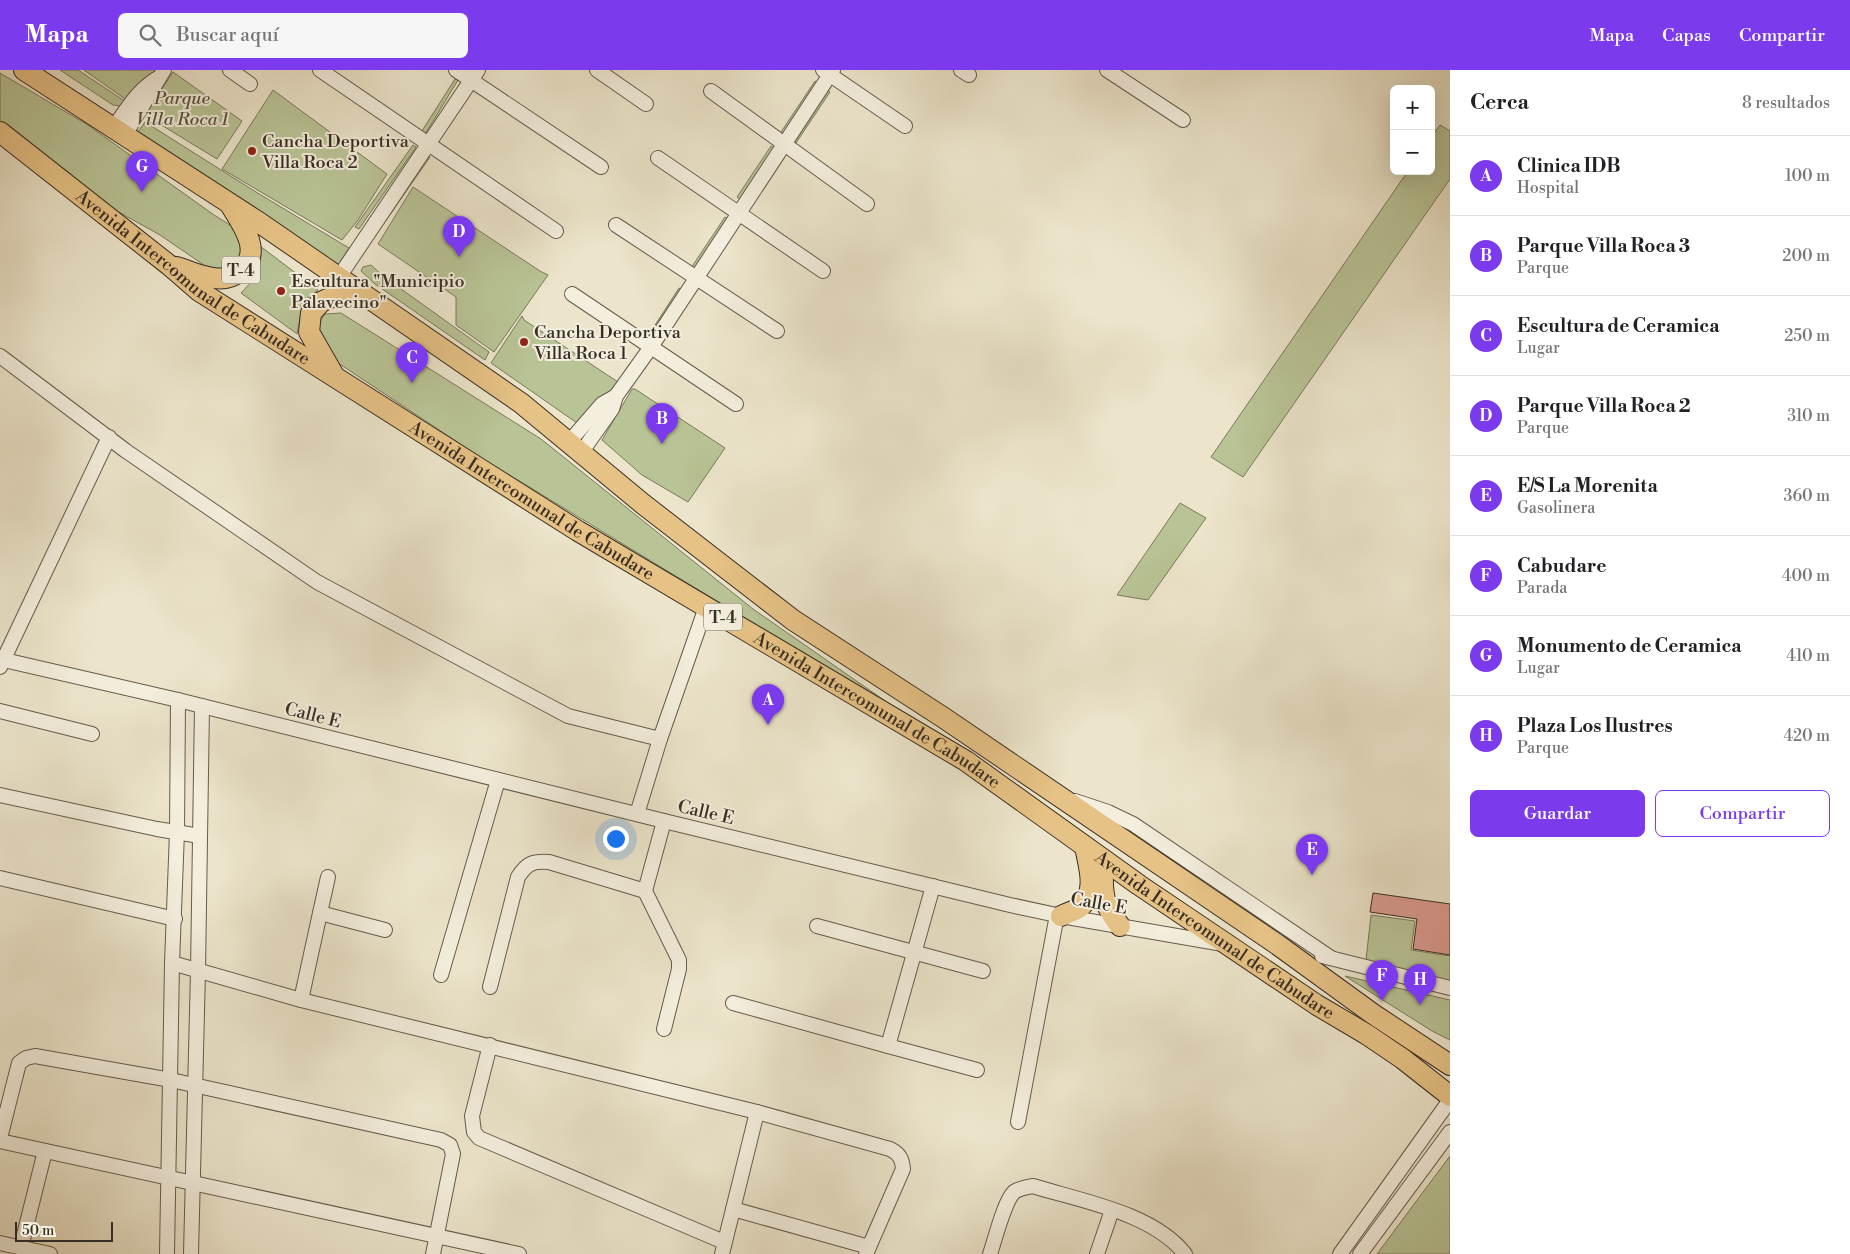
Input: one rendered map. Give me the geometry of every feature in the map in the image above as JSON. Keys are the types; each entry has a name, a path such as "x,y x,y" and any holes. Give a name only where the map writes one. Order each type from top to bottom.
{"highway":[{"name":"Avenida Intercomunal de Cabudare","path":"24,70 230,203 521,403 643,504 793,620 944,718 1278,945 1373,1014 1450,1065"},
{"name":"Avenida Intercomunal de Cabudare","path":"0,132 169,265 199,291 578,531 966,761 1085,847 1228,945 1402,1059 1450,1098"},
{"name":"T-4","path":"169,265 214,278 225,278 236,274 246,266 250,259 251,250 248,234 230,203"},
{"name":"T-4","path":"335,377 309,332 311,312 321,302 338,294 371,300"},
{"path":"1059,915 1079,908 1088,899 1092,885 1085,847"},
{"path":"1104,860 1103,897 1120,926"}],"street":[{"path":"230,70 250,84"},
{"path":"320,70 556,231"},
{"path":"456,70 474,75 601,167"},
{"path":"597,70 646,104"},
{"path":"1107,70 1183,120"},
{"path":"575,448 612,409 616,396 651,347 739,214 829,72 905,126"},
{"path":"120,131 151,93 160,74"},
{"path":"339,277 474,75"},
{"path":"711,91 867,204"},
{"path":"658,158 822,271"},
{"path":"616,225 777,331"},
{"path":"572,294 736,404"},
{"path":"0,356 109,437 317,582 568,716 660,739"},
{"path":"1,662 109,437"},
{"path":"637,814 660,739 706,608"},
{"name":"Calle E","path":"1,662 178,700 933,886 1059,915 1228,945"},
{"path":"166,1254 172,963 177,832 178,700"},
{"path":"192,1254 202,706"},
{"path":"0,711 92,734"},
{"path":"441,975 498,780"},
{"path":"0,795 200,836"},
{"path":"1057,795 1108,812 1133,824 1331,958"},
{"path":"664,821 645,891 679,960 679,969 664,1029"},
{"path":"490,987 518,877 524,867 537,862 549,862 645,891"},
{"path":"300,1000 328,877"},
{"path":"0,878 175,919"},
{"path":"888,1046 933,886"},
{"path":"320,913 385,930"},
{"path":"1018,1122 1059,915"},
{"path":"817,926 983,972"},
{"path":"1278,945 1450,988"},
{"path":"172,963 300,1000 490,1045 757,1112 897,1153 902,1160 903,1169 901,1176 867,1251 733,1209"},
{"path":"733,1003 978,1070"},
{"path":"490,1045 472,1116 474,1132 479,1138 723,1248 757,1112"},
{"path":"433,1254 436,1237 453,1154 450,1145 441,1140 171,1080 35,1056 19,1062 0,1140 45,1151 193,1182 436,1237 518,1254"},
{"path":"1340,1254 1450,1098"},
{"path":"1360,1254 1450,1132"},
{"path":"21,1247 45,1151"},
{"path":"990,1254 1009,1200 1014,1192 1023,1187 1032,1186 1112,1210 1146,1223 1177,1244 1185,1254"},
{"path":"1097,1254 1112,1210"},
{"path":"0,1243 50,1254"}],"green space":[{"path":"60,70 78,70 126,102 120,106 113,105"},
{"name":"Parque Villa Roca 1","path":"84,70 162,70 138,108"},
{"name":"Parque Villa Roca 1","path":"173,72 242,121 217,159 145,115"},
{"path":"0,73 88,125 236,230 242,241 239,267 214,272 160,235 99,201 0,127"},
{"path":"455,79 458,80 424,136 420,134"},
{"path":"815,81 818,83 785,134 781,132"},
{"path":"273,90 387,174 358,220 342,240 222,169"},
{"path":"827,90 830,92 796,143 793,141"},
{"path":"145,122 349,248 338,265 138,132"},
{"path":"1440,125 1450,131 1450,179 1243,477 1211,457 1405,175 1435,175 1435,132"},
{"path":"413,145 416,147 359,229 355,227"},
{"path":"771,146 774,148 740,199 737,197"},
{"path":"426,155 430,157 373,239 370,237"},
{"path":"413,187 548,275 494,352 456,325 456,297 378,244"},
{"path":"725,217 728,219 694,270 691,268"},
{"path":"260,246 318,290 303,302 297,334 241,293 255,277 259,268"},
{"path":"371,265 383,276 489,352 485,360 375,284 361,271 363,267"},
{"path":"679,288 683,290 649,341 646,339"},
{"path":"341,313 541,439 753,609 914,721 480,457 338,363 320,340 319,323 325,314"},
{"path":"522,316 524,320 618,382 587,430 491,363"},
{"path":"632,389 635,389 725,448 688,502 642,475 602,440"},
{"path":"1180,503 1206,518 1148,600 1117,595"},
{"path":"1371,915 1415,921 1411,950 1450,956 1450,981 1366,960"},
{"path":"1345,976 1450,1000 1450,1040 1432,1031"},
{"path":"1450,1156 1450,1254 1377,1254"}],"building":[{"path":"1373,893 1450,904 1450,955 1413,949 1417,919 1370,912"}],"place":[{"name":"Cancha Deportiva Villa Roca 2","path":"252,151"},
{"name":"Monumento de Ceramica","path":"142,192"},
{"name":"Parque Villa Roca 2","path":"459,257"},
{"name":"Escultura \"Municipio Palavecino\"","path":"281,291"},
{"name":"Cancha Deportiva Villa Roca 1","path":"524,342"},
{"name":"Escultura de Ceramica","path":"412,383"},
{"name":"Parque Villa Roca 3","path":"662,444"},
{"name":"Clinica IDB","path":"768,725"},
{"name":"E/S La Morenita","path":"1312,875"},
{"name":"Cabudare","path":"1382,1001"},
{"name":"Plaza Los Ilustres","path":"1420,1005"}]}
